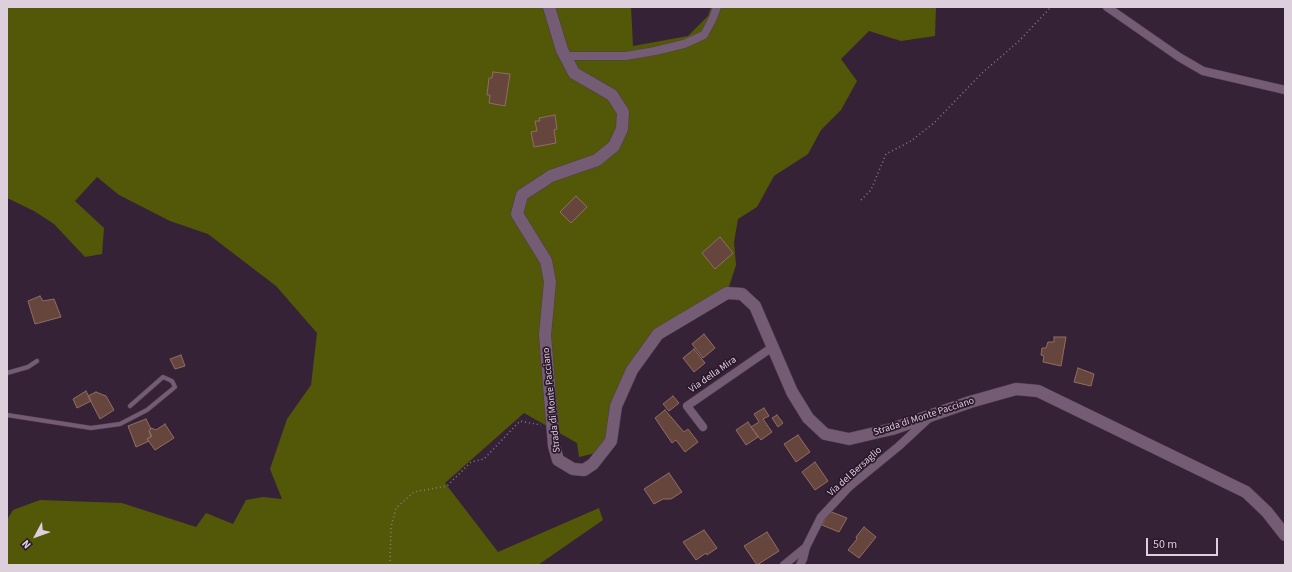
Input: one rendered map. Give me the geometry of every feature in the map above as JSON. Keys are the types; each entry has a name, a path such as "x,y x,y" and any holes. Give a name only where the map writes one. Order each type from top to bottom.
{"street":[{"name":"Strada di Monte Pacciano","path":"549,7 565,56 574,73 612,95 623,112 622,129 614,146 597,160 551,176 522,195 516,214 546,261 550,282 545,335 554,446 558,460 573,469 584,470 593,464 611,441 616,406 632,370 658,334 727,293 742,294 755,306 774,346 792,392 808,418 825,434 849,439 892,429 970,402 1016,389 1038,391 1246,492 1267,512 1285,535"},
{"path":"565,56 626,56 656,52 684,44 704,35 717,7"},
{"path":"1107,7 1179,57 1203,71 1285,90"},
{"name":"Via della Mira","path":"703,427 686,406 774,346"},
{"name":"Via del Bersaglio","path":"784,565 806,547 821,517 849,487 899,446 930,417"},
{"path":"800,565 804,559 806,547"}],"lane":[{"path":"7,373 28,367 37,361"},
{"path":"7,415 91,428 120,424 147,410 175,387 172,381 163,377 130,406"}],"path":[{"path":"861,200 871,190 886,154 911,141 934,123 982,73 1018,42 1051,7"},
{"path":"390,565 391,527 396,508 414,492 448,486 471,462 484,459 520,421 553,428"}],"shaded area":[{"path":"7,7 631,7 633,46 688,36 708,16 711,7 936,7 935,36 901,41 869,31 841,59 857,81 841,110 821,130 808,154 774,176 757,207 738,219 734,242 736,265 727,293 658,334 632,370 611,441 596,453 579,457 577,443 524,413 445,483 498,552 599,508 603,520 538,565 7,565 7,520 13,510 40,500 122,503 196,527 206,513 233,524 246,500 263,497 282,499 270,469 287,419 311,385 317,333 276,286 208,234 170,221 119,195 97,177 75,201 104,228 102,254 85,257 54,224 34,211 7,198"}],"building":[{"path":"493,72 510,74 505,106 489,103 490,95 487,95 489,78 492,78"},
{"path":"555,115 557,129 554,130 556,143 534,147 531,132 537,131 535,121 540,121 539,118"},
{"path":"576,196 587,207 571,223 560,212"},
{"path":"720,237 733,253 715,269 702,253"},
{"path":"40,296 43,301 54,299 61,317 35,324 28,301"},
{"path":"704,334 715,348 703,358 692,344"},
{"path":"1054,337 1066,337 1061,366 1043,362 1044,356 1041,355 1042,348 1046,348 1048,342 1054,342"},
{"path":"694,349 705,363 694,372 683,358"},
{"path":"181,355 185,366 175,369 170,359"},
{"path":"1078,368 1094,374 1091,386 1074,382"},
{"path":"86,391 91,401 77,408 73,399"},
{"path":"96,392 106,396 114,410 100,419 88,396"},
{"path":"673,396 679,403 669,411 663,404"},
{"path":"764,408 769,416 763,419 772,432 761,440 751,427 759,422 754,414"},
{"path":"665,410 684,432 688,429 698,442 685,452 676,440 672,443 655,418"},
{"path":"777,415 783,423 778,427 772,418"},
{"path":"146,419 151,429 149,431 151,437 147,439 149,441 136,447 128,426"},
{"path":"748,422 758,437 746,445 736,430"},
{"path":"165,424 174,438 155,450 147,439 152,436 149,431 151,428 156,430"},
{"path":"798,435 810,452 796,462 784,444"},
{"path":"815,462 828,481 815,490 802,472"},
{"path":"669,473 682,492 671,499 663,499 654,504 644,489"},
{"path":"829,511 847,518 839,532 822,525"},
{"path":"864,527 876,537 859,558 848,550"},
{"path":"704,530 717,548 696,560 683,542"},
{"path":"767,532 779,551 757,565 744,546"}]}
